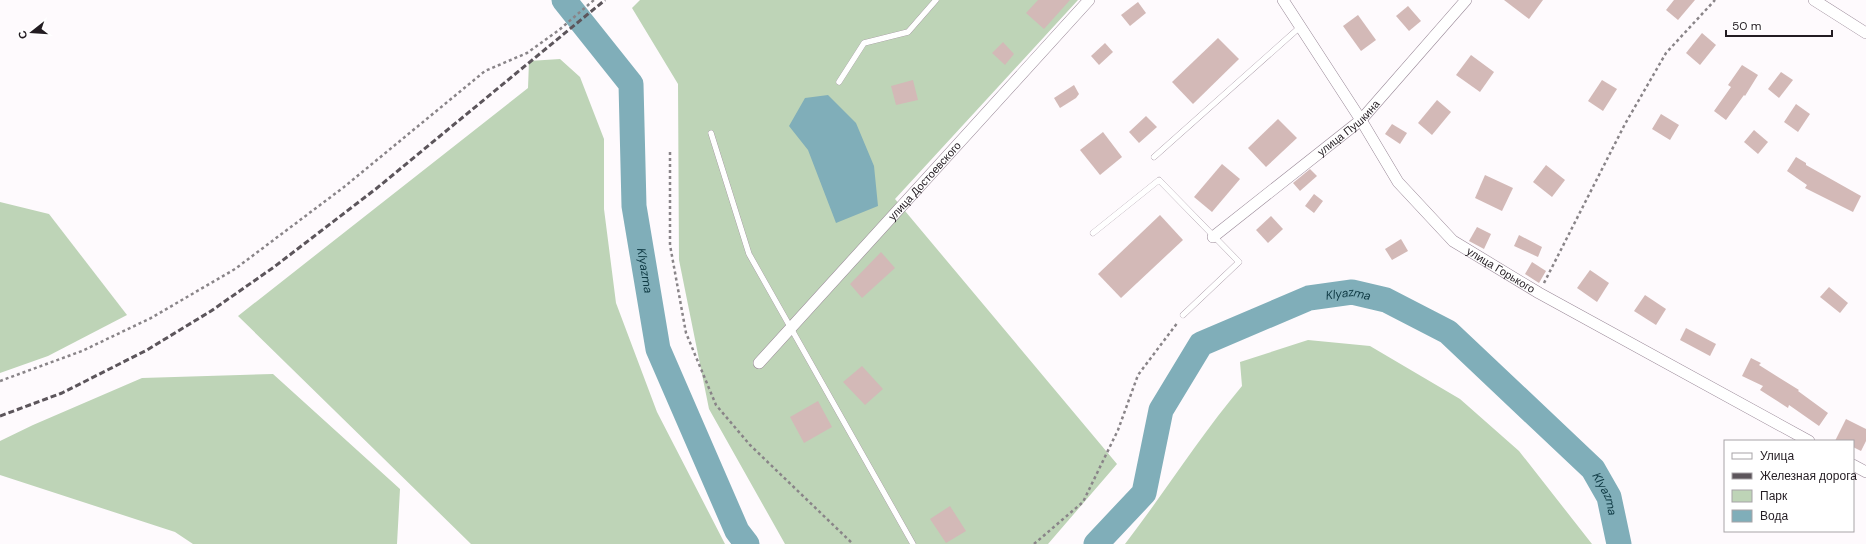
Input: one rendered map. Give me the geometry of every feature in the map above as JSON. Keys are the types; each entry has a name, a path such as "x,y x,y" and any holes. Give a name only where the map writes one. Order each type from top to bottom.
{"street":[{"name":"улица Достоевского","path":"760,363 1089,0"},
{"name":"улица Горького","path":"1283,0 1361,120 1398,182 1453,241 1539,293 1806,440"},
{"name":"улица Пушкина","path":"1213,237 1361,120 1466,0"},
{"path":"1814,0 1866,33"},
{"path":"1854,466 1866,472"}],"lane":[{"path":"839,82 864,43 908,32 936,0"},
{"path":"1154,157 1300,27"},
{"path":"711,133 749,254 790,329 913,544"},
{"path":"1093,233 1159,180 1239,262 1183,315"}],"path":[{"path":"0,381 82,351 151,318 235,269 344,187 485,71 527,53 559,30 594,0"},
{"path":"1539,293 1625,124 1666,53 1715,0"},
{"path":"670,152 670,245 686,334 716,405 750,444 853,544"},
{"path":"1034,544 1084,502 1118,430 1138,376 1183,315"}],"green space":[{"path":"640,0 1078,0 895,199 1117,464 1048,544 785,544 709,409 679,260 678,84 632,8"},
{"path":"560,59 580,77 604,139 604,209 616,303 657,412 725,544 471,544 238,316 528,88 529,61"},
{"path":"0,202 49,214 127,315 48,356 0,373"},
{"path":"1308,340 1370,346 1460,399 1519,451 1592,544 1125,544 1212,424 1242,386 1240,362"},
{"path":"273,374 400,489 397,544 193,544 175,532 0,475 0,441 33,425 142,378"}],"water":[{"path":"828,95 856,123 874,166 878,206 836,223 808,150 789,126 805,98"}],"building":[{"path":"1038,0 1070,0 1044,29 1026,13"},
{"path":"1504,0 1543,0 1529,19"},
{"path":"1674,0 1695,0 1678,20 1666,10"},
{"path":"1138,2 1146,13 1130,26 1121,15"},
{"path":"1408,6 1421,21 1409,31 1396,16"},
{"path":"1358,15 1376,40 1361,51 1343,26"},
{"path":"1702,33 1716,45 1700,65 1686,53"},
{"path":"1218,38 1239,59 1193,104 1172,82"},
{"path":"1003,42 1014,54 1005,65 992,53"},
{"path":"1105,43 1113,52 1099,65 1091,56"},
{"path":"1471,55 1494,72 1480,92 1456,75"},
{"path":"1742,65 1758,75 1745,96 1744,95 1726,120 1714,111 1731,87 1728,85"},
{"path":"1781,72 1793,80 1779,98 1768,89"},
{"path":"913,80 918,100 896,105 891,86"},
{"path":"1602,80 1617,89 1603,111 1588,101"},
{"path":"1074,85 1079,94 1076,98 1060,108 1054,98"},
{"path":"1437,100 1451,112 1432,135 1418,123"},
{"path":"1796,104 1810,114 1798,132 1784,122"},
{"path":"1661,114 1679,125 1670,140 1652,129"},
{"path":"1146,116 1157,127 1139,143 1129,132"},
{"path":"1278,119 1297,138 1266,167 1248,148"},
{"path":"1392,124 1407,133 1400,144 1385,134"},
{"path":"1754,130 1768,142 1758,154 1744,142"},
{"path":"1103,132 1122,157 1100,175 1080,150"},
{"path":"1796,157 1806,163 1806,165 1861,196 1853,212 1805,188 1807,185 1787,171"},
{"path":"1222,164 1240,179 1212,212 1194,197"},
{"path":"1546,165 1565,180 1552,197 1533,182"},
{"path":"1310,169 1317,176 1300,191 1293,183"},
{"path":"1485,175 1513,188 1502,211 1475,198"},
{"path":"1314,194 1323,201 1314,213 1305,206"},
{"path":"1160,215 1183,240 1121,298 1098,274"},
{"path":"1271,216 1283,229 1268,243 1256,230"},
{"path":"1477,227 1491,234 1484,249 1469,241"},
{"path":"1519,235 1542,247 1538,257 1514,246"},
{"path":"1401,239 1408,251 1392,260 1385,249"},
{"path":"881,252 895,268 862,298 850,284"},
{"path":"1532,262 1546,271 1539,283 1525,274"},
{"path":"1590,270 1609,283 1597,302 1577,288"},
{"path":"1829,287 1848,303 1840,313 1820,297"},
{"path":"1645,295 1666,309 1656,325 1634,311"},
{"path":"1686,328 1716,344 1710,356 1680,340"},
{"path":"1751,358 1761,363 1759,365 1799,390 1798,391 1828,413 1819,426 1789,405 1788,408 1760,390 1763,386 1742,376"},
{"path":"862,366 883,389 865,405 843,382"},
{"path":"818,401 832,427 804,443 790,417"},
{"path":"1846,419 1866,429 1866,441 1861,451 1854,448 1854,440 1836,440"},
{"path":"950,506 966,531 946,543 930,519"}],"waterway":[{"name":"Klyazma","path":"564,0 631,84 634,206 658,349 737,531 747,544"},
{"name":"Klyazma","path":"1096,544 1144,493 1161,410 1201,344 1309,298 1352,292 1386,300 1448,332 1593,469 1609,497 1619,544"}],"railway":[{"path":"0,416 62,393 147,350 211,311 274,267 377,188 605,0"}]}
